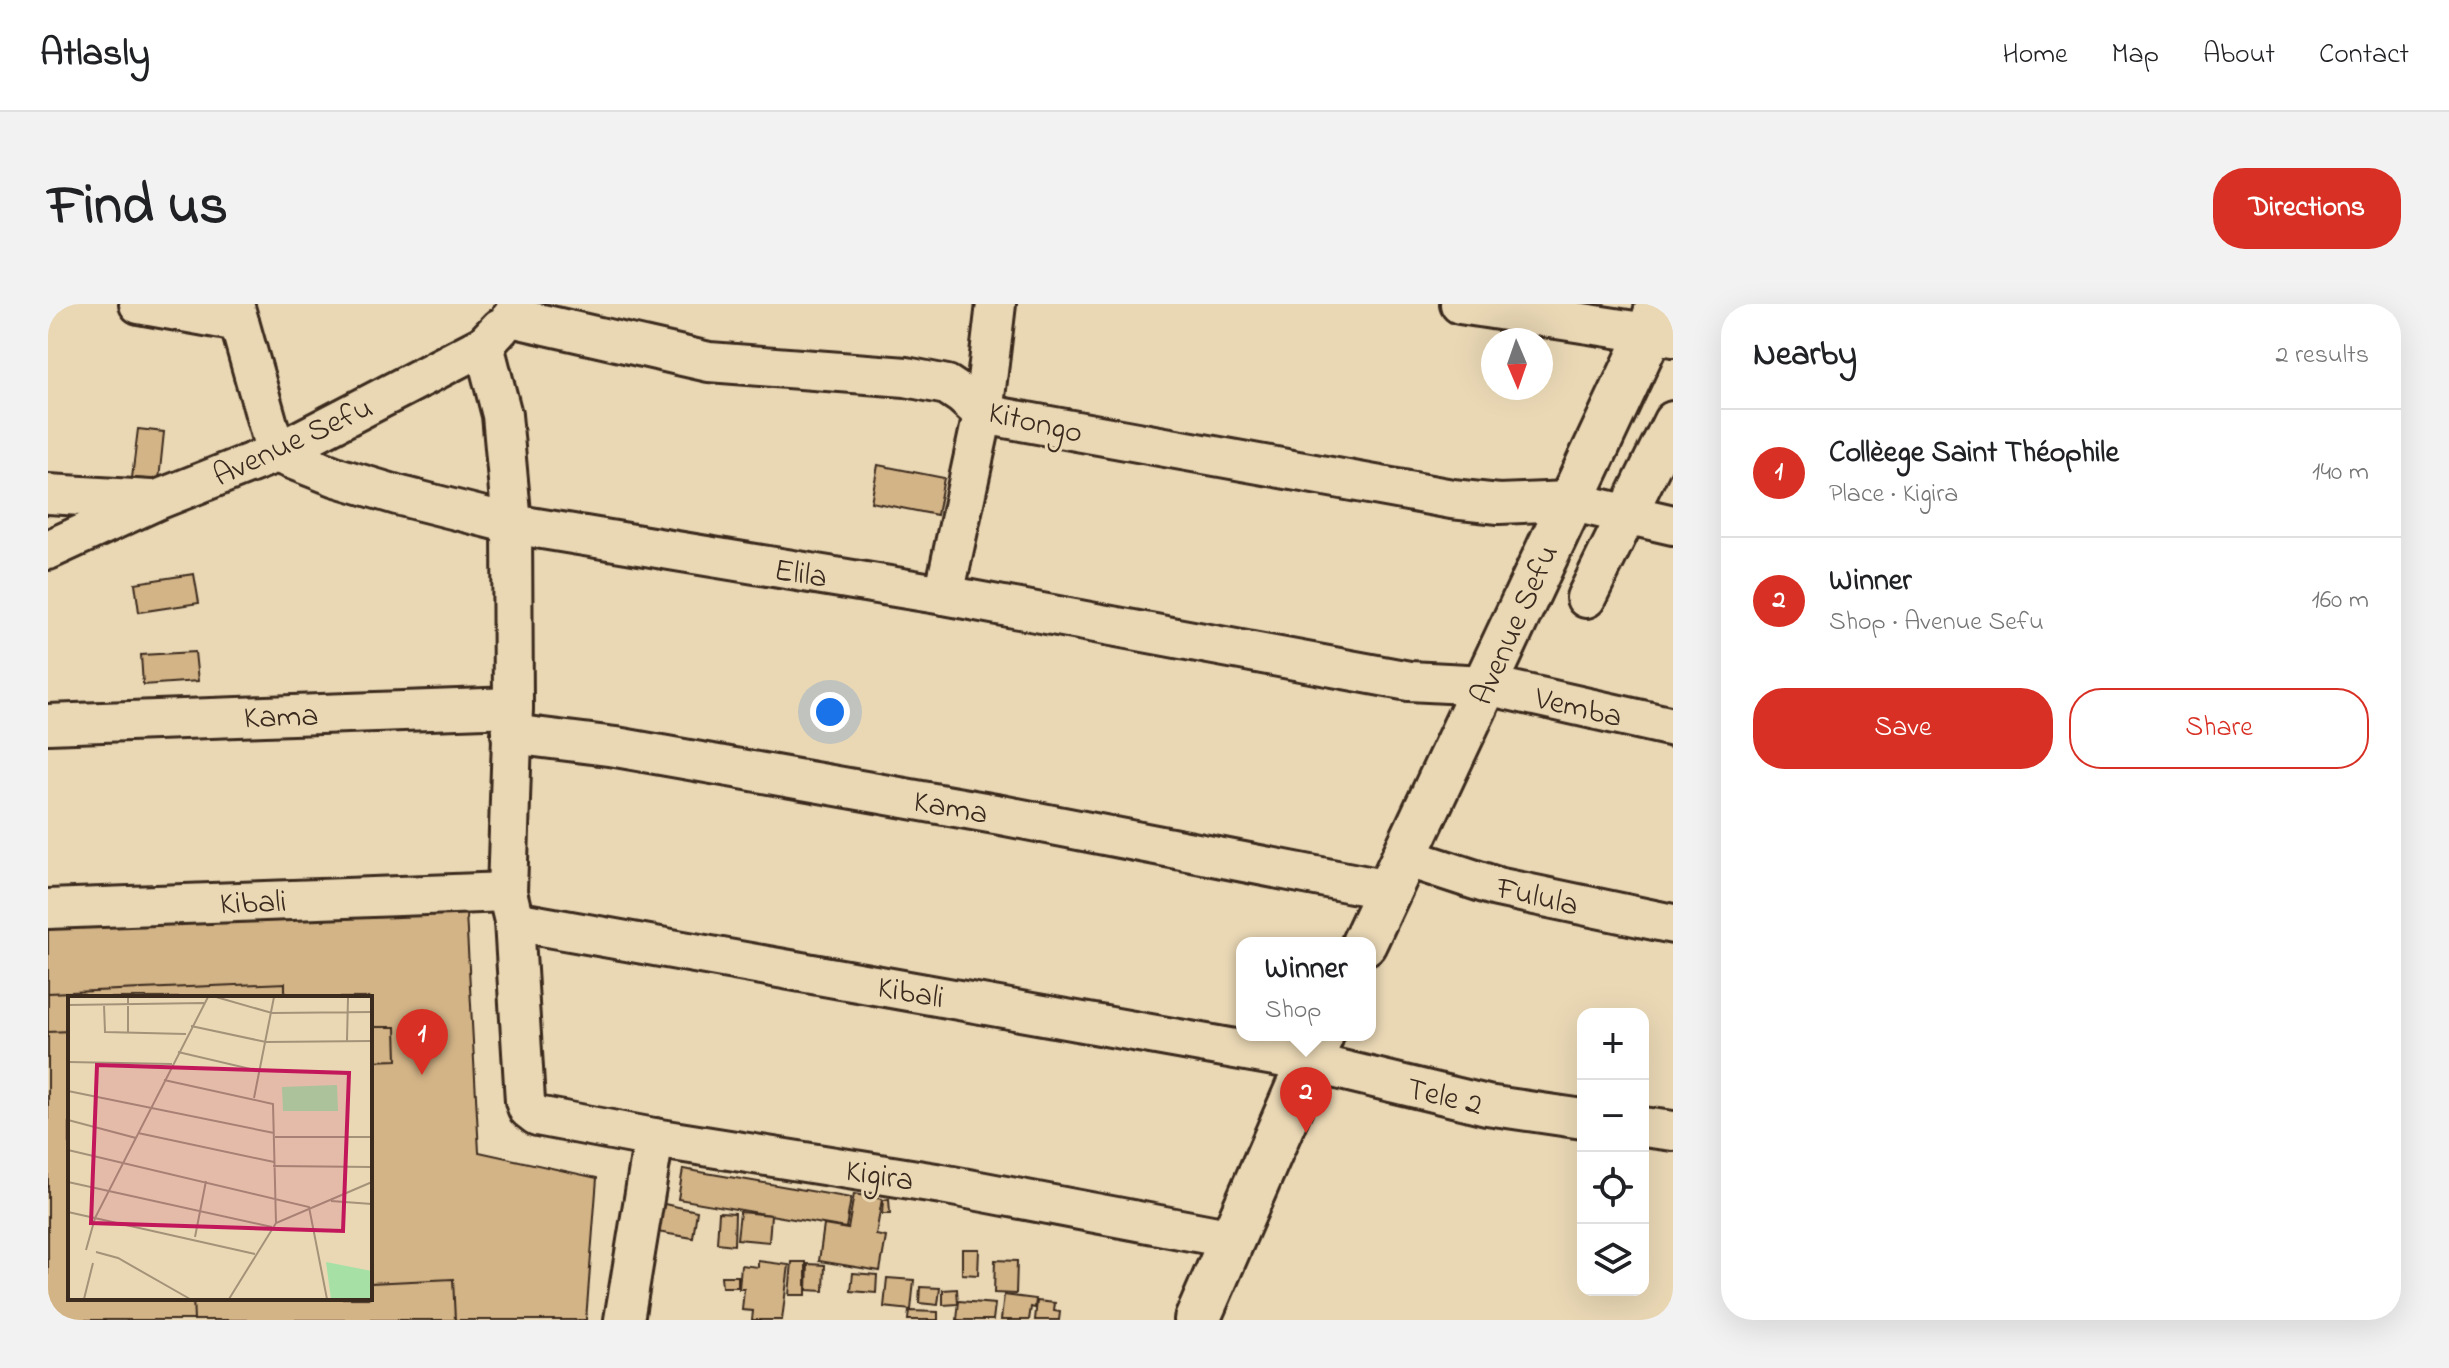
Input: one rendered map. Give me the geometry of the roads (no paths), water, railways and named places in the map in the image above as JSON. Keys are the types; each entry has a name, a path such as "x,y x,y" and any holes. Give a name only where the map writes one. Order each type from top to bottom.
{"main road":[{"name":"Avenue Sefu","path":"1367,937 1569,501 1661,325"},
{"path":"1197,1320 1314,1049"}],"street":[{"path":"139,304 237,313 276,453"},
{"path":"944,595 983,414 996,304"},
{"path":"1460,304 1661,325"},
{"name":"Kitongo","path":"515,311 709,362 906,377 947,385 983,414 1452,499 1499,504 1569,501 1673,525"},
{"name":"Avenue Sefu","path":"48,550 157,500 276,453 484,345 515,311"},
{"path":"484,345 502,415 512,524 510,906"},
{"path":"1586,598 1673,421"},
{"name":"Elila","path":"276,453 367,486 512,524 944,595 1409,681 1486,685"},
{"path":"48,494 157,500"},
{"name":"Vemba","path":"1486,685 1673,727"},
{"name":"Kama","path":"48,724 512,721 616,747 1001,815 1397,874"},
{"name":"Fulula","path":"1397,874 1497,887 1673,924"},
{"name":"Kibali","path":"48,909 510,906 1236,1035"},
{"name":"Kigira","path":"510,906 525,1101 528,1109 537,1116 942,1184 1233,1239"},
{"name":"Kibali","path":"1269,1041 1314,1049"},
{"name":"Tele 2","path":"1314,1049 1487,1105 1577,1118"},
{"path":"1649,1128 1673,1131"},
{"path":"627,1319 654,1138"}],"place":[{"name":"Collèege Saint Théophile","path":"422,1075"},
{"name":"Winner","path":"1306,1133"}]}
